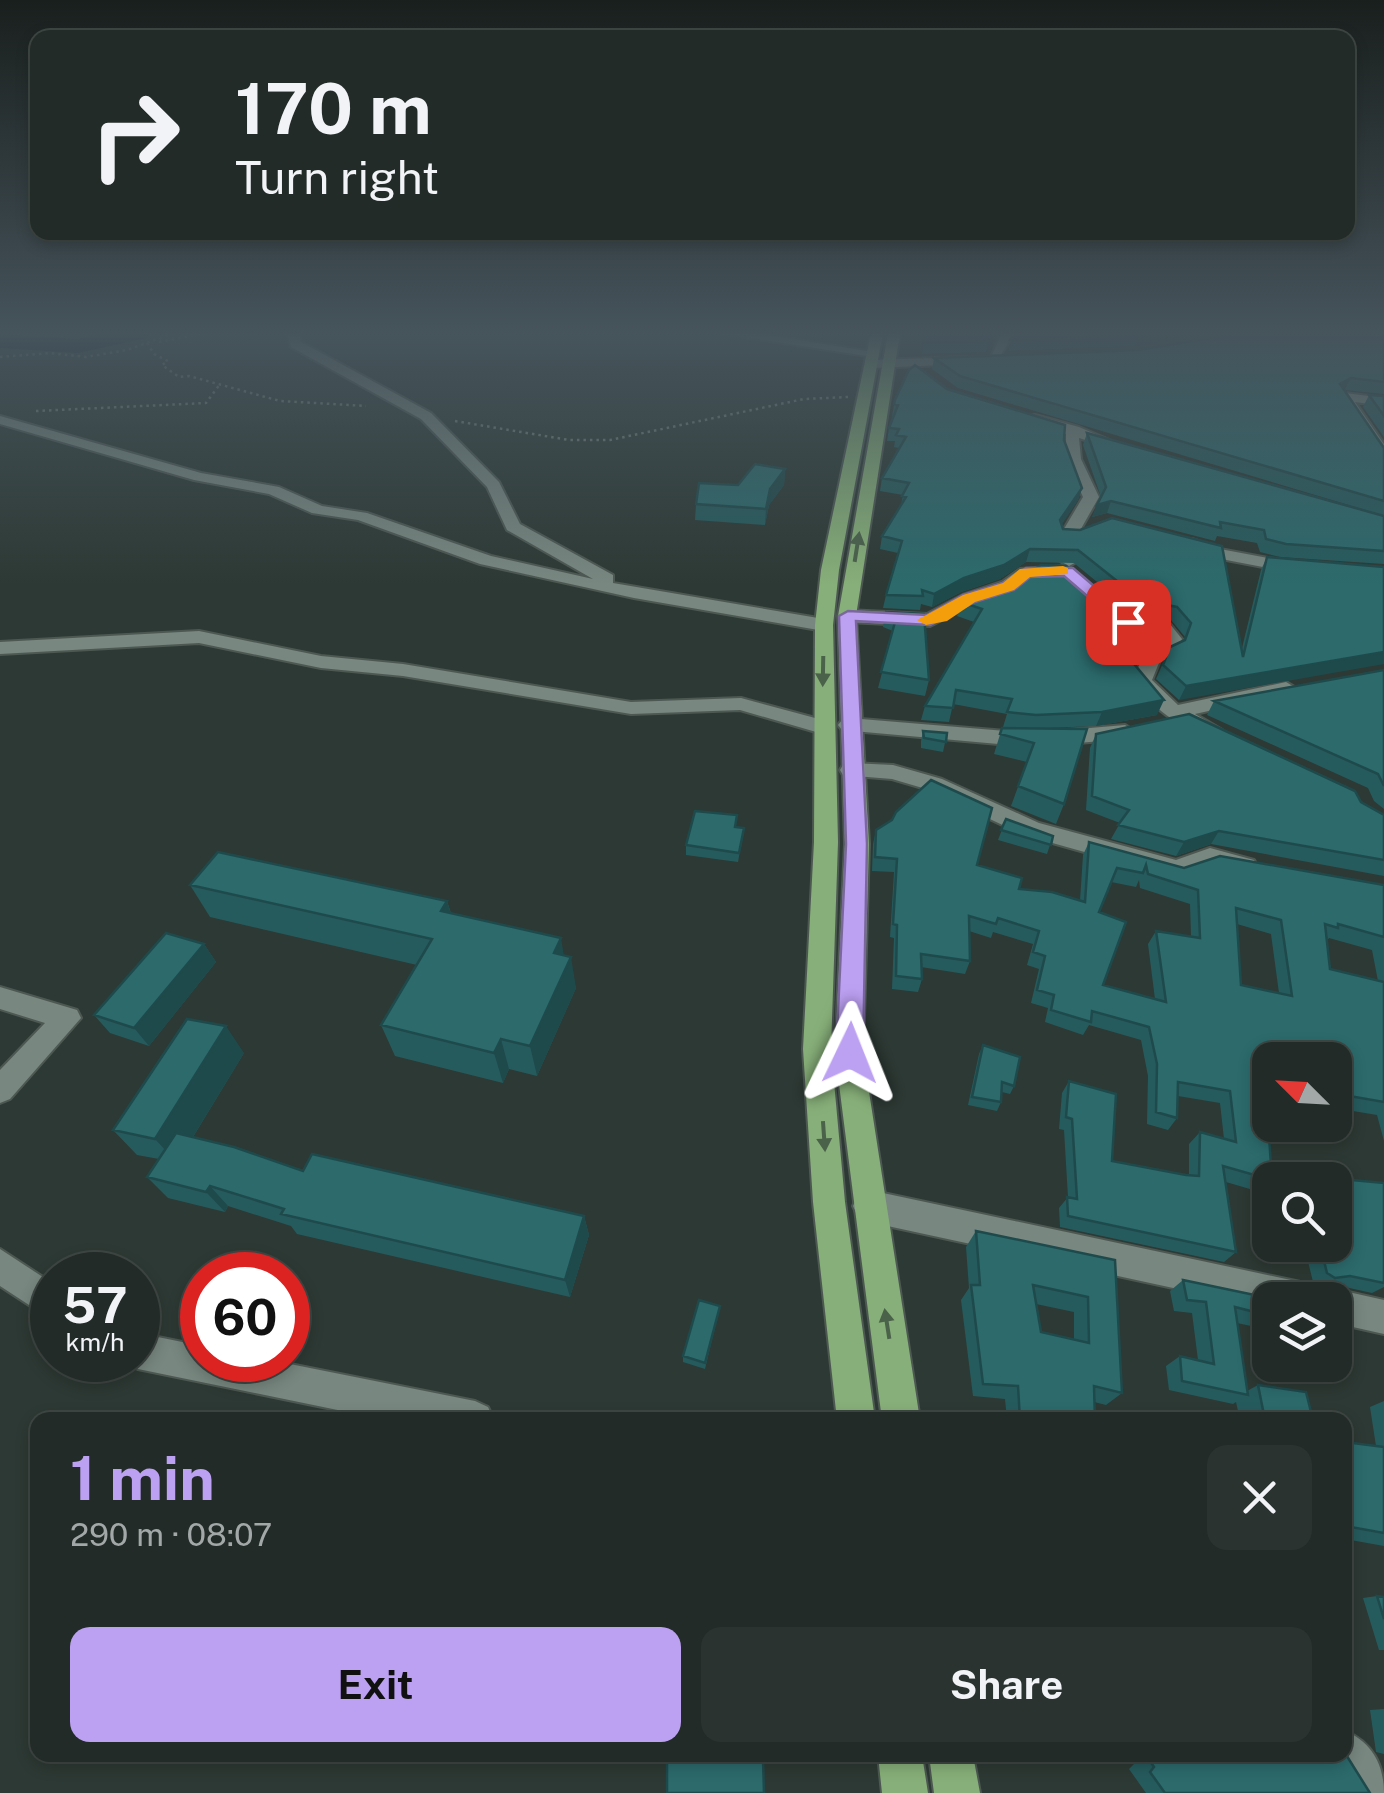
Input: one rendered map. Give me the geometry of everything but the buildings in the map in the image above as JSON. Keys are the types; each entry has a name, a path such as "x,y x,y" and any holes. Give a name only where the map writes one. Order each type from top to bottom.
{"main road":[{"path":"855,1412 829,1202 817,1049 826,842 836,726 836,621 830,570 860,417"},
{"path":"836,621 873,417"},
{"path":"836,726 851,770 856,844 850,1053 900,1412"}],"street":[{"path":"423,417 494,485 512,527 634,593"},
{"path":"1031,417 1126,450"},
{"path":"1359,417 1384,455"},
{"path":"5,421 199,478 272,490 318,510 362,516 486,560 634,593 836,621 930,620 969,599 1008,586 1026,573 1075,578 1068,535 1090,501 1071,451 1074,430"},
{"path":"1068,535 1094,526"},
{"path":"1176,540 1216,553 1313,570"},
{"path":"1116,614 1128,622 1163,628 1172,639 1168,648 1154,654 1142,682 1174,712 1224,736"},
{"path":"0,648 199,636 321,662 403,670 631,708 740,704 836,726 1031,740 1096,737 1174,722 1174,712"},
{"path":"1174,712 1316,684"},
{"path":"851,770 893,772 934,784 1032,829 1177,870 1210,857 1265,870"},
{"path":"0,998 67,1018 0,1090"},
{"path":"869,1206 1252,1289"},
{"path":"0,1266 30,1287"},
{"path":"1352,1310 1384,1317"},
{"path":"160,1355 436,1412"},
{"path":"1351,1762 1373,1793"}],"path":[{"path":"432,422 464,420 569,440 610,440 723,417"}],"slow traffic":[{"path":"926,620 1008,586 1032,570 1063,571"}],"route":[{"path":"850,1053 856,844 848,616 930,620 969,599 1008,586 1032,570 1068,571 1128,622"}]}
